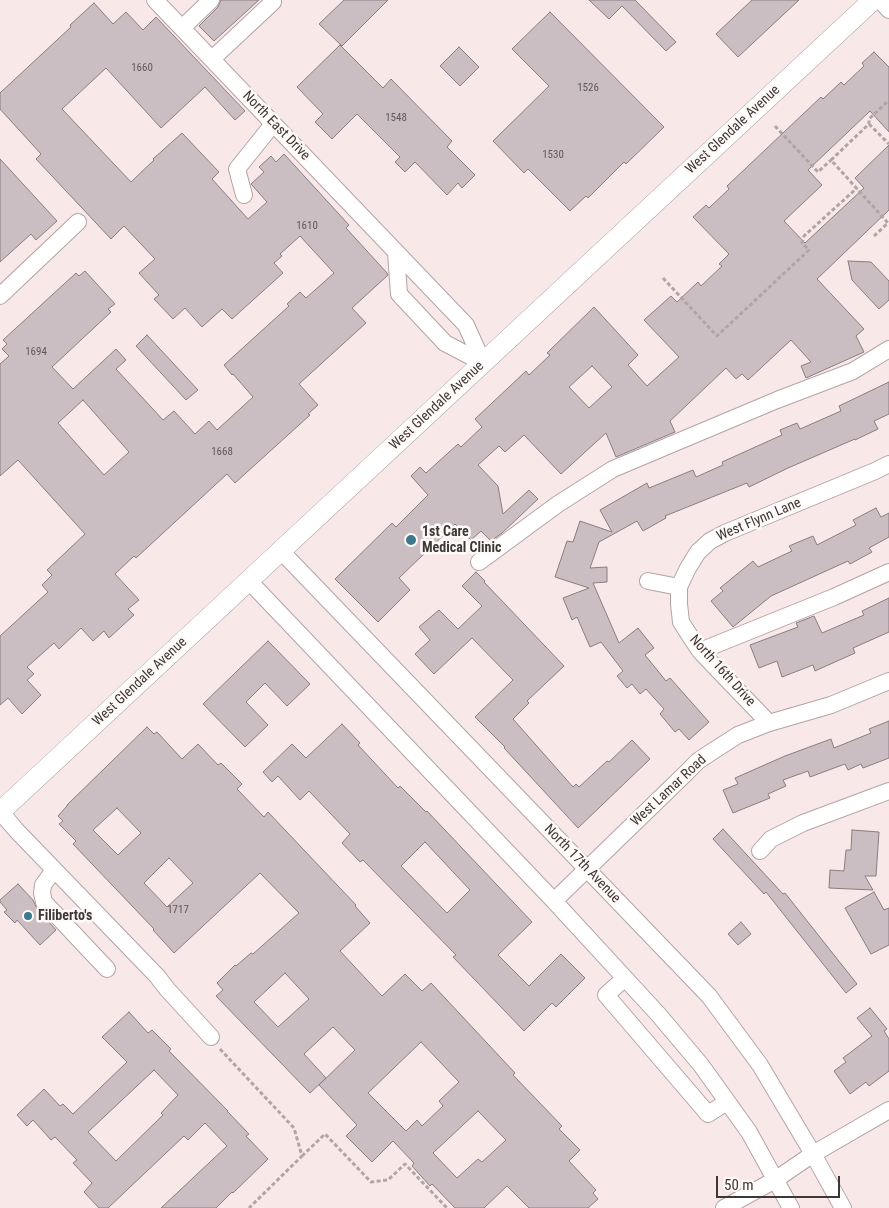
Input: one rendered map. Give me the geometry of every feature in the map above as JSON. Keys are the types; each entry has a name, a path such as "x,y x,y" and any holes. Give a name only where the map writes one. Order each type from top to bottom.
{"main road":[{"name":"West Glendale Avenue","path":"0,811 873,0"}],"street":[{"name":"North East Drive","path":"155,0 466,325 483,363"},
{"path":"182,28 211,0"},
{"path":"212,59 273,2 271,0"},
{"path":"880,0 889,10"},
{"path":"244,194 237,168 273,124"},
{"path":"0,296 78,222"},
{"path":"396,252 399,294 445,343 483,363"},
{"path":"418,314 445,304"},
{"path":"479,562 558,504 613,469 777,400 853,371 889,349"},
{"name":"West Flynn Lane","path":"679,587 698,552 710,541 889,464"},
{"name":"North 17th Avenue","path":"281,551 709,996 760,1065 843,1208"},
{"path":"700,651 834,597 889,572"},
{"path":"249,580 554,901 658,1014 695,1058 748,1132 791,1208"},
{"path":"648,581 679,587"},
{"name":"North 16th Drive","path":"679,587 681,622 700,651 769,723"},
{"name":"West Lamar Road","path":"554,901 698,761 738,735 769,723 831,705 889,681"},
{"path":"760,851 771,839 803,823 889,791"},
{"path":"0,811 54,870 157,976 214,1042"},
{"path":"54,870 43,885 42,894 44,902 107,969"},
{"path":"625,978 606,995 708,1114 727,1102"},
{"path":"724,1208 775,1180 813,1154 889,1110"}],"path":[{"path":"775,126 818,172 869,124 869,119 889,100"},
{"path":"869,124 889,144"},
{"path":"831,160 888,223 874,236"},
{"path":"663,278 717,336 809,250 802,243 804,236 857,188"},
{"path":"214,1042 294,1128 302,1156"},
{"path":"249,1208 325,1134 372,1182 388,1180 405,1164 447,1208"}],"building":[{"path":"221,0 259,0 214,41 199,26 218,7"},
{"path":"344,0 388,0 342,46 319,24"},
{"path":"589,0 635,0 676,42 666,51 622,6 609,19"},
{"path":"752,0 799,0 738,57 716,34"},
{"path":"94,3 113,24 126,12 143,30 156,17 245,111 235,120 205,87 161,128 106,68 62,109 131,182 182,133 219,172 212,179 248,219 267,202 251,184 264,172 259,167 271,156 276,162 284,154 349,225 346,228 388,275 352,308 366,323 299,384 318,405 308,414 310,415 235,483 227,474 136,558 134,556 115,574 139,600 128,609 134,615 109,638 104,631 93,641 81,628 59,649 54,643 27,667 34,674 27,680 41,695 22,714 8,698 0,705 0,636 48,592 42,585 52,575 47,570 85,534 18,460 0,476 0,364 9,356 2,349 7,344 3,340 76,273 79,276 85,271 115,304 108,309 111,312 52,367 73,389 116,349 126,360 116,369 163,420 174,411 195,434 209,421 217,430 253,397 224,365 289,306 287,304 300,292 306,298 334,273 300,236 280,254 282,256 274,263 283,273 232,319 222,309 202,327 185,308 173,319 154,299 159,295 139,273 155,259 124,226 111,239 36,159 41,154 0,109 0,93 71,27 70,25","holes":["83,400 129,452 104,475 58,423"]},
{"path":"550,12 664,127 626,164 624,162 588,198 586,196 570,211 528,169 524,173 493,141 549,86 512,49"},
{"path":"340,45 383,88 391,79 452,141 447,147 475,175 462,188 458,183 447,195 415,162 405,172 395,162 400,157 357,114 332,139 315,122 323,114 297,87"},
{"path":"459,47 479,67 460,86 440,66"},
{"path":"874,52 889,67 889,132 870,111 808,170 822,185 784,221 805,243 864,188 855,178 889,145 889,210 817,279 864,329 856,336 864,352 806,378 801,366 811,362 791,340 748,380 742,374 736,379 726,368 670,421 675,432 616,457 606,433 561,474 524,435 505,452 499,446 478,465 498,486 503,514 529,490 538,499 491,541 481,531 471,540 455,524 399,578 410,590 378,622 335,579 392,523 396,527 428,495 411,476 420,467 426,473 458,444 461,447 482,427 475,419 526,371 529,375 550,355 547,353 594,307 638,355 628,365 647,386 679,357 644,320 671,296 677,302 698,282 701,286 722,266 719,264 729,254 693,217 706,205 709,208 729,189 727,186 821,97 823,99 841,82 844,85 864,66 862,63","holes":["592,366 612,387 589,408 569,387"]},
{"path":"0,159 57,221 36,240 31,234 0,262"},
{"path":"848,261 871,262 889,281 889,300 879,309 852,280"},
{"path":"147,335 198,390 186,400 136,346"},
{"path":"889,382 889,414 874,421 878,429 749,487 747,483 665,516 666,518 643,531 637,521 599,542 590,568 607,567 607,582 593,583 619,643 638,628 654,648 645,655 666,681 670,678 709,722 689,740 679,729 675,732 660,714 664,709 646,689 640,694 632,684 627,688 617,676 623,671 601,642 590,647 577,617 572,620 563,598 589,588 555,577 567,541 573,542 580,521 612,532 600,510 647,483 649,488 693,470 696,477 723,465 722,462 782,435 780,430 797,423 800,429 841,411 839,406"},
{"path":"876,508 881,517 889,513 889,537 869,548 872,552 850,564 848,561 771,596 733,627 711,601 723,591 720,588 753,561 758,567 792,551 789,546 813,536 817,545 856,525 853,520"},
{"path":"476,572 564,666 527,701 529,703 513,719 573,787 576,784 579,787 632,740 650,759 578,828 505,747 475,717 513,680 472,638 434,674 415,654 430,640 419,627 439,610 458,629 482,606 462,586"},
{"path":"889,598 889,632 853,648 855,653 815,671 813,665 782,677 777,661 759,668 750,645 798,627 796,623 814,616 822,633 864,615 862,611"},
{"path":"268,641 310,684 287,706 265,683 246,702 268,725 245,747 203,704"},
{"path":"889,721 889,758 863,768 861,764 848,770 845,764 810,777 808,771 783,780 786,786 768,794 770,798 733,813 723,790 738,784 735,778 785,756 831,739 834,748 871,733 869,729"},
{"path":"342,724 360,743 358,745 398,788 400,786 427,811 532,922 498,955 529,986 561,954 585,978 556,1007 552,1003 524,1031 453,957 456,955 363,860 360,862 342,843 350,834 309,791 300,800 278,776 272,782 263,772 292,744 306,758","holes":["425,842 470,890 447,913 401,866"]},
{"path":"147,727 154,734 157,732 182,759 198,744 218,765 221,763 242,784 237,789 264,817 268,812 356,905 370,923 340,951 382,996 405,974 422,991 431,983 515,1073 513,1075 562,1126 559,1129 580,1150 569,1161 596,1190 593,1193 598,1199 588,1208 529,1208 507,1186 484,1208 455,1208 432,1184 430,1186 412,1166 414,1163 393,1141 372,1162 346,1136 357,1125 319,1085 355,1050 333,1027 304,1054 326,1078 310,1093 216,996 223,990 217,983 235,965 251,953 253,954 299,913 260,873 174,953 154,929 73,844 76,841 59,824 63,821 58,816","holes":["117,808 141,833 118,855 93,830","169,858 193,883 167,907 144,883","285,973 309,999 278,1027 254,1002","421,1042 459,1082 439,1101 443,1106 422,1126 417,1120 406,1131 368,1093","478,1111 506,1140 482,1162 478,1159 457,1178 433,1153"]},
{"path":"723,829 783,894 785,893 857,984 846,993 766,892 764,894 713,839"},
{"path":"852,830 879,832 876,876 865,876 873,890 829,888 830,870 844,871 846,850 851,850"},
{"name":"Filiberto's","path":"18,884 56,930 40,945 17,920 15,923 4,912 7,910 0,902"},
{"path":"874,892 884,910 889,908 889,945 871,954 845,908"},
{"path":"741,922 751,934 738,945 728,934"},
{"path":"870,1008 887,1029 884,1031 889,1039 889,1071 869,1086 866,1082 850,1094 834,1071 846,1062 843,1058 872,1036 857,1018"},
{"path":"129,1012 148,1033 152,1030 171,1049 169,1051 228,1111 249,1134 246,1136 268,1159 216,1208 161,1208 227,1146 205,1123 188,1140 184,1136 108,1208 99,1208 84,1192 92,1183 73,1163 77,1160 55,1137 51,1140 33,1120 27,1126 17,1115 44,1089 60,1106 63,1104 73,1114 127,1062 102,1037","holes":["154,1070 178,1095 161,1113 163,1115 116,1161 88,1132"]}],"place":[{"name":"1st Care Medical Clinic","path":"411,540"},
{"name":"Filiberto's","path":"28,916"}]}
